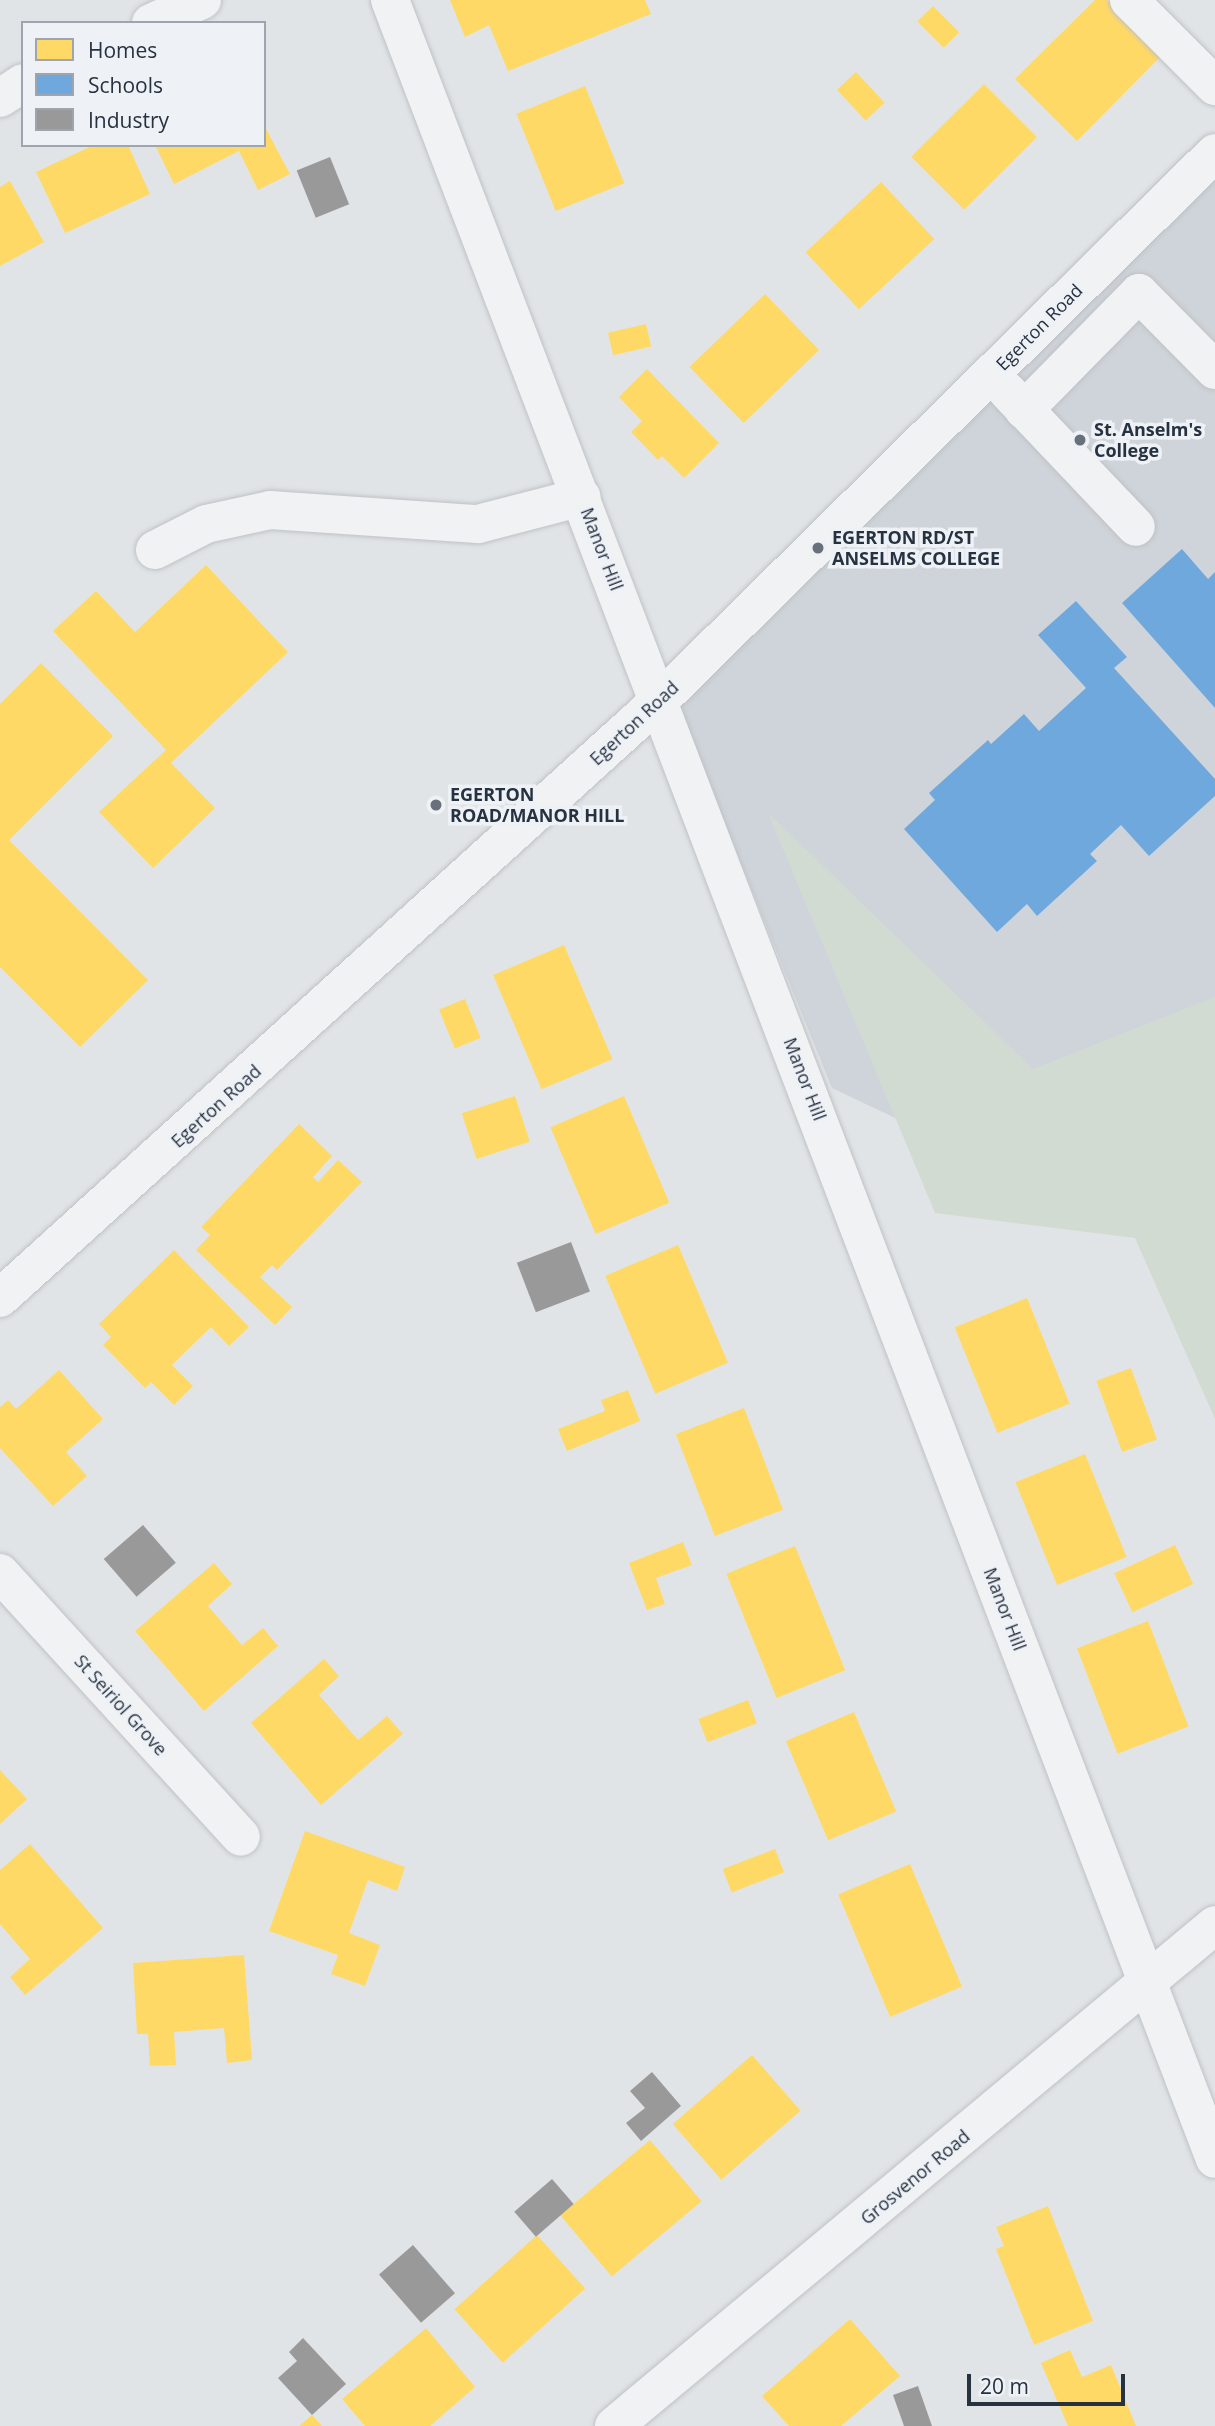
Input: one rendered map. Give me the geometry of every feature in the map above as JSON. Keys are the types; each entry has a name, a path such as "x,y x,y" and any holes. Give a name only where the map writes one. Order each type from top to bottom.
{"street":[{"path":"155,21 202,0"},
{"name":"Manor Hill","path":"390,0 660,700 1146,1985 1215,2160"},
{"path":"1129,0 1215,86"},
{"path":"0,99 21,84"},
{"name":"Egerton Road","path":"0,1298 660,700 1215,153"},
{"path":"1024,410 1139,293 1215,370"},
{"path":"991,374 1136,527"},
{"path":"155,550 206,524 270,510 478,524 582,497"},
{"name":"St Seiriol Grove","path":"0,1573 242,1837"},
{"name":"Grosvenor Road","path":"614,2426 1215,1925"}],"shaded area":[{"name":"St. Anselm's College","path":"1215,176 1215,1075 1072,1202 832,1088 676,703"},
{"path":"768,813 1033,1069 1215,997 1215,1419 1135,1238 935,1213"}],"building: Homes":[{"path":"450,0 645,0 651,14 508,71 489,25 465,37"},
{"path":"1095,0 1107,0 1162,55 1077,141 1015,79"},
{"path":"933,6 959,32 944,48 917,22"},
{"path":"856,72 885,103 866,120 837,90"},
{"path":"984,84 1037,137 964,210 911,157"},
{"path":"585,86 624,183 556,211 516,114"},
{"path":"266,129 290,174 258,190 239,151 174,184 156,147 266,147"},
{"path":"90,147 129,147 150,194 65,233 36,172"},
{"path":"10,181 44,242 0,266 0,187"},
{"path":"881,182 934,239 859,309 806,252"},
{"path":"765,294 819,350 744,423 689,367"},
{"path":"646,324 651,346 613,355 608,333"},
{"path":"647,369 719,443 684,478 662,456 658,460 631,432 642,421 619,397"},
{"path":"206,565 288,652 171,763 215,808 153,868 99,812 166,750 53,631 96,591 135,632"},
{"path":"41,663 113,736 9,840 148,980 80,1047 0,967 0,704"},
{"path":"564,945 612,1059 542,1089 493,975"},
{"path":"465,999 481,1038 455,1048 439,1009"},
{"path":"515,1096 530,1142 477,1159 462,1113"},
{"path":"624,1096 669,1203 596,1234 550,1127"},
{"path":"299,1124 332,1156 313,1177 318,1182 338,1160 362,1182 277,1270 272,1265 260,1277 292,1307 275,1325 196,1250 210,1235 201,1227"},
{"path":"678,1245 728,1363 655,1394 605,1276"},
{"path":"174,1250 249,1327 229,1346 211,1327 172,1365 193,1386 174,1405 151,1382 145,1388 103,1345 111,1337 99,1324"},
{"path":"1027,1298 1070,1404 997,1433 955,1327"},
{"path":"1131,1368 1157,1439 1122,1452 1096,1381"},
{"path":"59,1370 103,1419 66,1452 87,1476 53,1506 0,1448 0,1407 8,1400 16,1409"},
{"path":"628,1390 640,1421 567,1451 558,1429 605,1411 601,1400"},
{"path":"744,1408 783,1510 715,1536 676,1434"},
{"path":"1085,1454 1127,1557 1057,1585 1015,1482"},
{"path":"683,1542 692,1565 656,1578 665,1604 647,1610 629,1563"},
{"path":"1175,1545 1193,1584 1132,1612 1114,1573"},
{"path":"795,1546 845,1670 777,1698 726,1574"},
{"path":"214,1563 232,1584 208,1606 242,1645 263,1628 278,1646 204,1711 135,1631"},
{"path":"1148,1621 1188,1726 1118,1754 1077,1648"},
{"path":"324,1659 339,1676 319,1695 358,1740 387,1716 403,1734 321,1805 251,1723"},
{"path":"748,1700 757,1723 707,1742 699,1719"},
{"path":"854,1712 896,1811 828,1840 786,1741"},
{"path":"0,1770 27,1799 0,1824"},
{"path":"305,1831 405,1867 397,1891 368,1880 349,1933 380,1945 365,1986 331,1974 338,1955 269,1931"},
{"path":"30,1844 103,1928 25,1995 10,1977 30,1959 0,1924 0,1870"},
{"path":"775,1849 784,1872 732,1892 723,1869"},
{"path":"910,1864 962,1986 890,2017 838,1894"},
{"path":"244,1955 252,2060 227,2063 224,2028 174,2032 176,2065 150,2066 148,2034 137,2034 133,1963"},
{"path":"752,2055 801,2111 721,2180 673,2124"},
{"path":"650,2140 701,2201 612,2276 560,2215"},
{"path":"1048,2206 1093,2321 1034,2345 996,2249 1004,2246 996,2227"},
{"path":"537,2235 585,2289 503,2363 455,2309"},
{"path":"850,2319 900,2376 841,2426 789,2426 762,2396"},
{"path":"426,2328 475,2387 430,2426 365,2426 342,2399"},
{"path":"1070,2350 1082,2377 1111,2365 1136,2426 1068,2426 1041,2363"},
{"path":"312,2415 322,2426 299,2426"}],"building: Schools":[{"path":"1182,549 1208,579 1215,572 1215,708 1122,603"},
{"path":"1076,601 1127,657 1114,668 1215,779 1215,796 1149,856 1121,825 1090,854 1097,861 1037,916 1027,904 997,932 904,829 935,800 929,793 988,740 991,744 1024,714 1039,731 1086,688 1038,635"}],"building: Industry":[{"path":"330,157 349,204 316,218 297,170"},
{"path":"571,1242 590,1291 536,1312 517,1263"},
{"path":"143,1525 176,1563 137,1597 104,1559"},
{"path":"652,2072 681,2106 641,2141 626,2123 645,2108 630,2091"},
{"path":"552,2179 574,2204 536,2237 514,2212"},
{"path":"413,2245 455,2293 421,2323 379,2275"},
{"path":"303,2338 346,2384 312,2415 278,2378 297,2361 289,2352"},
{"path":"918,2386 932,2426 904,2426 893,2395"}],"place":[{"name":"St. Anselm's College","path":"1080,440"},
{"name":"EGERTON RD/ST ANSELMS COLLEGE","path":"818,548"},
{"name":"EGERTON ROAD/MANOR HILL","path":"436,805"}]}
